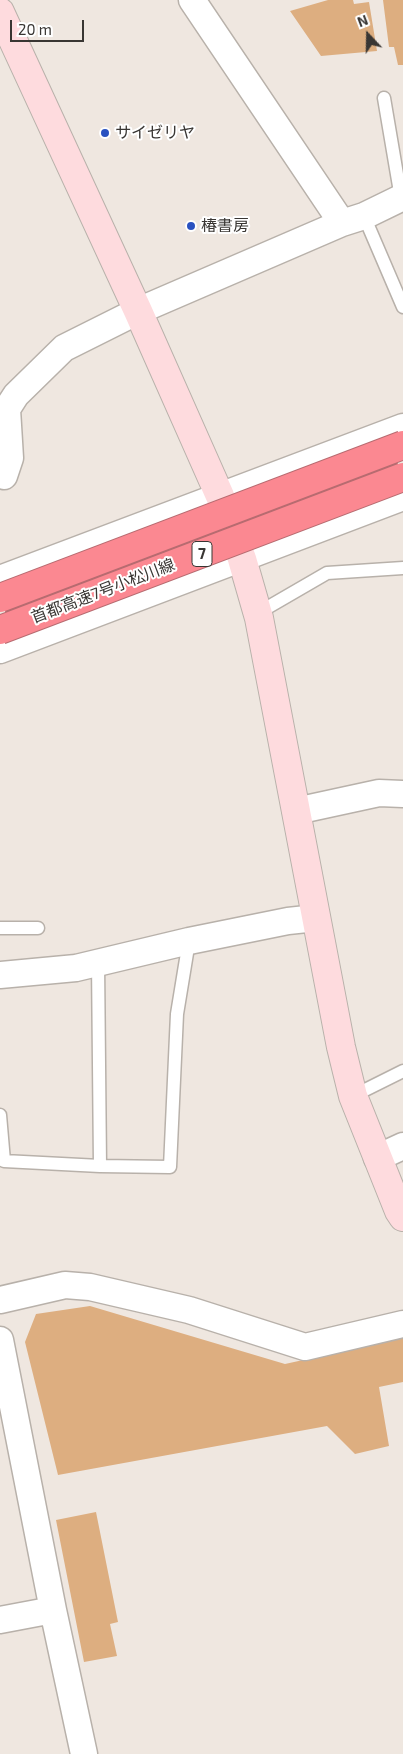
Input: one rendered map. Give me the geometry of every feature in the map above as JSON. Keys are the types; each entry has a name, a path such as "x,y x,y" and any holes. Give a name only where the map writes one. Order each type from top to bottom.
{"highway":[{"name":"首都高速7号小松川線","path":"0,598 403,445"},
{"name":"首都高速7号小松川線","path":"0,630 403,477"}],"street":[{"path":"192,0 353,220"},
{"path":"0,12 138,311 220,496 242,559 258,613 341,1047 353,1096 403,1217"},
{"path":"1,475 10,458 3,412 16,395 64,348 138,311 353,220 402,197"},
{"path":"0,578 403,427"},
{"path":"0,650 403,497"},
{"path":"296,810 379,793 403,794"},
{"path":"0,975 76,968 189,941 288,921 316,918"},
{"path":"377,1158 403,1146"},
{"path":"0,1300 65,1285 90,1287 189,1310 305,1348 403,1324"},
{"path":"0,1340 53,1610 84,1754"},
{"path":"0,1620 53,1610"}],"lane":[{"path":"384,98 402,197"},
{"path":"353,220 403,308"},
{"path":"258,613 327,573 403,568"},
{"path":"0,928 38,928"},
{"path":"0,1115 4,1161 100,1166 170,1167 177,1014 189,941"},
{"path":"98,962 100,1166"},
{"path":"353,1096 403,1071"}],"shaded area":[{"path":"328,0 353,0 354,4 369,2 377,51 321,56 290,11"},
{"path":"383,0 403,0 403,65 398,65 394,47 389,47"},
{"path":"90,1306 285,1364 403,1338 403,1382 379,1387 389,1446 355,1454 327,1426 58,1475 25,1342 36,1314"},
{"path":"96,1512 118,1622 110,1624 117,1656 84,1662 56,1520"}],"place":[{"name":"サイゼリヤ","path":"105,133"},
{"name":"椿書房","path":"191,226"}]}
